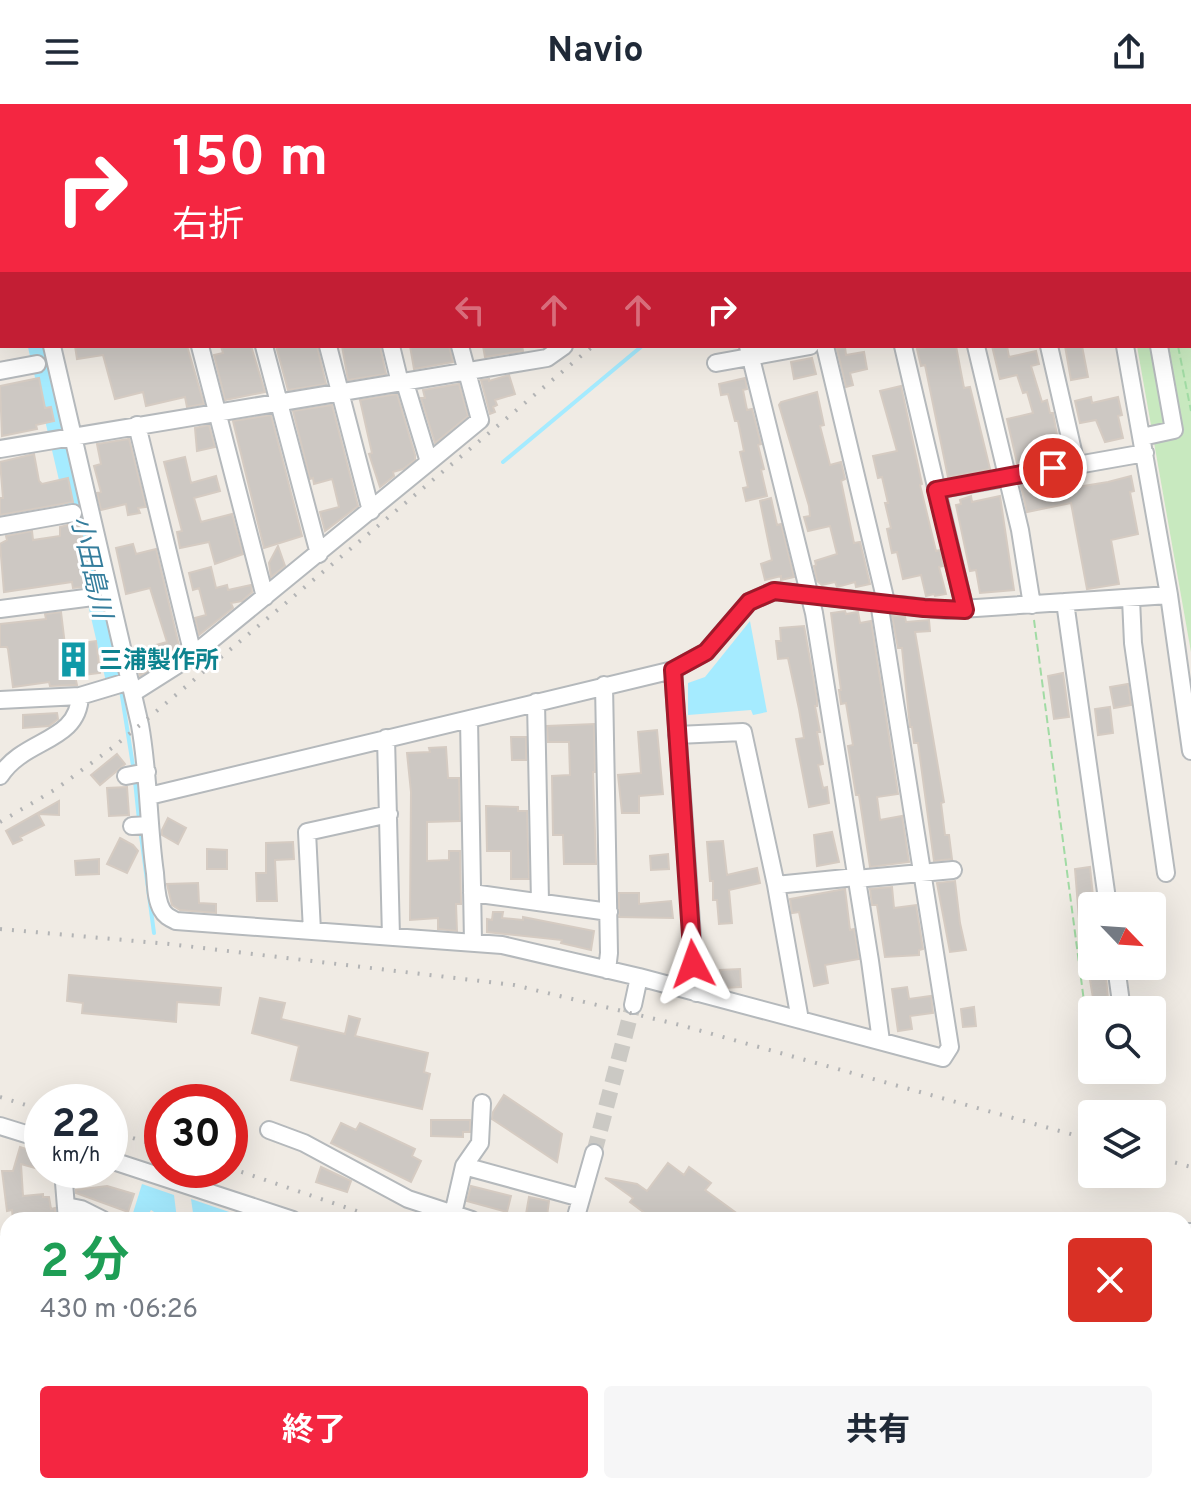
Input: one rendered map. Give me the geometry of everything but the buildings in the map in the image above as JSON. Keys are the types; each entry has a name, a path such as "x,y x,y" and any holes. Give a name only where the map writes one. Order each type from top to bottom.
{"street":[{"path":"52,348 66,437 125,685 137,774 149,796 142,825 159,903 166,915 176,921 473,942 527,950 943,1058 950,1047 883,602 825,348"},
{"path":"201,348 265,597"},
{"path":"264,348 319,554"},
{"path":"329,348 371,511"},
{"path":"392,348 429,462"},
{"path":"0,700 80,696 125,685 148,686 193,655 480,420 460,348"},
{"path":"716,363 750,351 786,348"},
{"path":"903,348 965,610"},
{"path":"976,348 1020,530 1032,605"},
{"path":"1049,348 1076,464"},
{"path":"1125,348 1188,710 1191,751"},
{"path":"936,490 1076,464 1143,445 1174,430 1159,348"},
{"path":"750,351 819,643 881,1041"},
{"path":"0,449 466,373 545,352"},
{"path":"0,371 37,364"},
{"path":"137,425 193,655"},
{"path":"0,526 73,513"},
{"path":"149,796 673,670 706,652 742,609 757,597 774,591 965,610 1169,595"},
{"path":"0,609 93,597"},
{"path":"1131,599 1133,643 1166,873"},
{"path":"1065,602 1106,892"},
{"path":"673,670 696,993"},
{"path":"604,685 609,912 607,970"},
{"path":"0,776 14,759 60,733 74,720 78,714 80,696"},
{"path":"536,702 540,902"},
{"path":"469,719 473,942"},
{"path":"677,735 743,732 776,885 800,1020"},
{"path":"386,738 391,937"},
{"path":"312,931 307,832 389,814"},
{"path":"776,885 953,870"},
{"path":"472,893 609,912"},
{"path":"633,1005 639,977"},
{"path":"453,1212 464,1166 480,1143 482,1103"},
{"path":"0,1126 24,1133"},
{"path":"269,1130 304,1143 408,1199 447,1212"},
{"path":"577,1212 594,1153"},
{"path":"128,1166 265,1212"},
{"path":"464,1166 581,1198"},
{"path":"64,1188 66,1212"}],"path":[{"path":"1178,348 1191,411"},
{"path":"1032,605 1083,996"}],"green space":[{"path":"1137,348 1191,348 1191,652"}],"water":[{"path":"750,621 767,712 753,715 751,710 688,715 688,683 705,677"},
{"path":"142,1184 144,1188 174,1195 176,1212 133,1212"},
{"path":"191,1199 229,1212 193,1212"}],"waterway":[{"name":"小田島川","path":"40,348 117,676"},
{"path":"503,462 640,348"},
{"name":"小田島川","path":"121,690 134,772"},
{"name":"小田島川","path":"135,781 139,820"},
{"name":"小田島川","path":"140,828 154,933"}],"tunnel":[{"path":"594,1153 633,1005"}],"railway":[{"path":"0,822 56,789 116,745 591,348"},
{"path":"0,929 169,944 514,985 680,1025 1078,1136"},
{"path":"0,1097 24,1104"},
{"path":"128,1137 144,1141"},
{"path":"1166,1160 1191,1167"},
{"path":"248,1174 359,1212"}],"place":[{"name":"三浦製作所","path":"73,660"}],"route":[{"path":"693,964 673,670 706,652 749,602 774,591 965,610 936,490 1053,468"}]}
